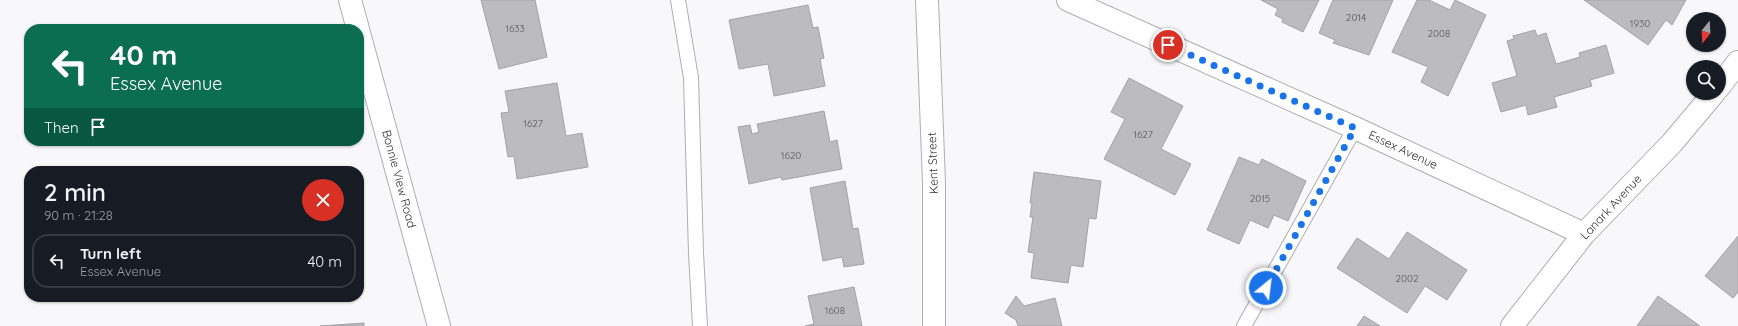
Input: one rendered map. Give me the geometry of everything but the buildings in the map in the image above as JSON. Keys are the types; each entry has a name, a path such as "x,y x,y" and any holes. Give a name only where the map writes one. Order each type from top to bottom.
{"street":[{"path":"350,0 357,24"},
{"name":"Kent Street","path":"927,0 934,183 934,326"},
{"name":"Essex Avenue","path":"1068,0 1355,128 1584,234"},
{"name":"Bonnie View Road","path":"364,51 439,326"},
{"name":"Lanark Avenue","path":"1512,326 1584,234 1672,143 1708,100"}],"lane":[{"path":"678,0 691,78 696,253 700,326"},
{"path":"1244,326 1355,128"}],"route":[{"path":"1168,45 1355,128 1266,288"}]}
